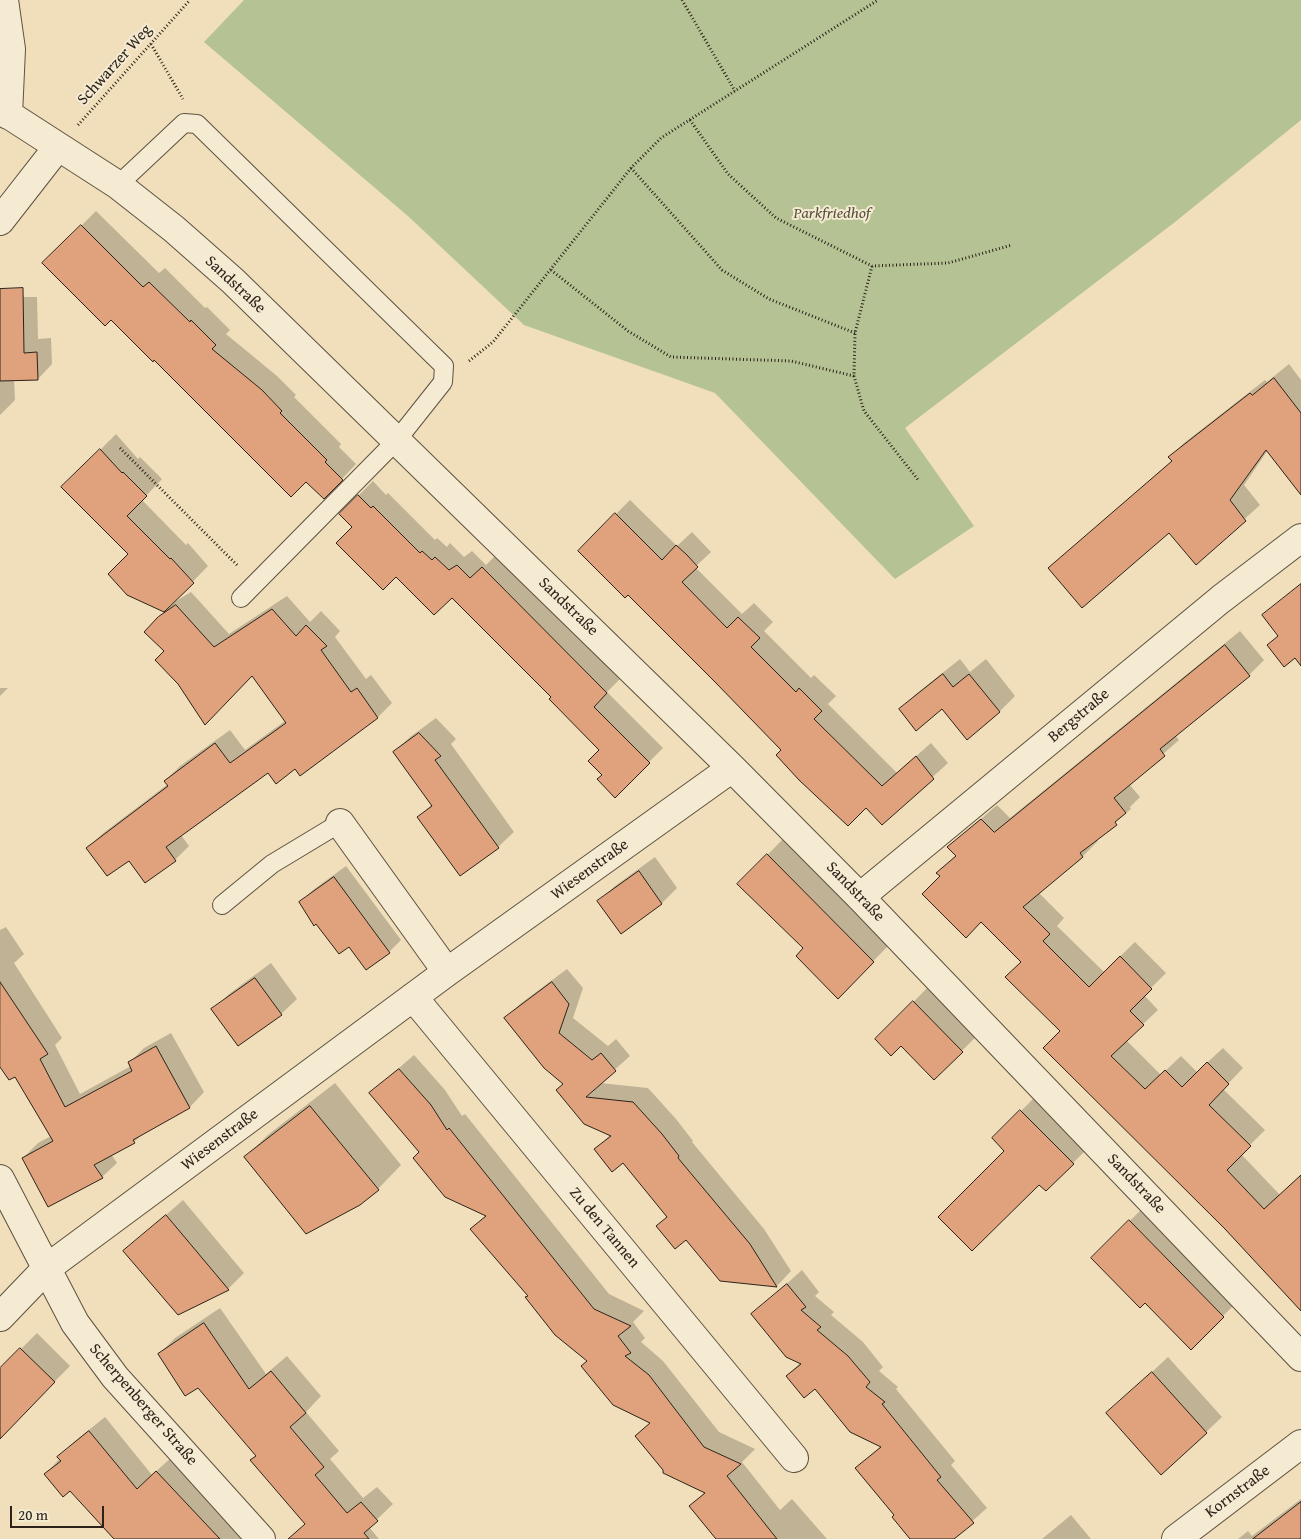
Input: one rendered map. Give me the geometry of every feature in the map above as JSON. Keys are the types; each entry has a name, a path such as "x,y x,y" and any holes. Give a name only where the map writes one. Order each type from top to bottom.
{"street":[{"path":"4,0 11,49 4,112"},
{"name":"Sandstraße","path":"4,112 118,185 233,281 732,768 860,897 1301,1357"},
{"path":"0,221 58,148"},
{"name":"Bergstraße","path":"860,897 1221,598 1301,538"},
{"name":"Wiesenstraße","path":"0,1317 48,1268 447,972 732,768"},
{"path":"340,823 447,972"},
{"name":"Zu den Tannen","path":"413,997 794,1458"},
{"name":"Scherpenberger Straße","path":"0,1179 75,1323 115,1377 262,1539"},
{"name":"Kornstraße","path":"1176,1539 1301,1444"}],"lane":[{"path":"118,185 184,123 198,124 444,366 444,382 397,440 241,598"},
{"path":"222,905 272,864 340,823"}],"path":[{"name":"Schwarzer Weg","path":"58,148 190,0"},
{"path":"682,0 735,91"},
{"path":"444,382 493,342 631,168 661,138 878,0"},
{"path":"151,44 198,124"},
{"path":"690,120 728,174 776,218 872,266 948,263 1012,245"},
{"path":"631,168 722,270 769,299 855,333"},
{"path":"872,266 855,333 854,376 864,411 920,481"},
{"path":"551,270 628,331 671,356 790,361 854,376"},
{"path":"120,448 255,584"}],"green space":[{"name":"Parkfriedhof","path":"244,0 1301,0 1301,120 1175,222 905,428 974,526 895,579 715,393 524,325 409,217 204,42"}],"building":[{"path":"81,225 143,287 149,282 190,322 191,320 216,345 212,349 262,390 282,411 280,413 327,460 325,462 343,480 324,499 306,482 291,497 154,360 153,362 111,320 105,326 42,263"},
{"path":"23,288 24,353 37,352 38,380 0,381 0,289"},
{"path":"1274,378 1301,413 1301,495 1266,450 1230,500 1246,521 1196,565 1169,533 1082,608 1048,568 1172,461 1168,457 1250,393 1252,395"},
{"path":"100,449 147,496 127,516 194,583 164,612 127,595 108,574 128,554 61,487"},
{"path":"358,495 371,508 373,506 420,553 422,551 432,560 435,557 449,570 457,565 470,578 482,567 607,693 594,707 650,763 615,798 597,779 602,775 588,761 599,750 549,699 551,697 452,598 434,615 396,577 383,590 336,543 352,527 339,514"},
{"path":"615,513 662,560 676,545 687,555 698,567 682,582 727,628 738,617 760,638 751,647 796,692 799,688 822,711 814,719 882,786 916,756 934,779 882,825 866,808 848,826 799,780 776,755 781,750 715,682 628,595 625,598 578,551"},
{"path":"1301,584 1301,666 1295,658 1284,667 1267,645 1278,636 1262,615"},
{"path":"176,605 214,647 272,609 296,636 306,625 327,646 321,650 351,692 357,688 378,718 300,776 295,769 276,784 268,773 166,847 176,861 145,883 129,861 107,876 86,848 168,786 164,781 215,743 230,763 286,723 252,676 205,725 178,684 155,660 164,651 144,632 158,617"},
{"path":"1225,645 1250,676 1160,749 1165,756 1114,798 1126,813 1115,822 1117,825 1080,853 1083,857 1023,907 1050,934 1043,941 1089,987 1120,956 1152,989 1130,1011 1144,1025 1111,1056 1145,1089 1165,1070 1182,1087 1207,1062 1229,1084 1209,1105 1251,1146 1227,1170 1264,1209 1301,1175 1301,1311 1225,1229 1043,1048 1060,1031 1005,977 1021,962 981,922 966,938 922,894 940,876 936,873 956,856 947,847 981,819 994,832"},
{"path":"943,674 953,687 969,674 1000,712 967,740 942,709 916,731 899,709"},
{"path":"419,733 441,756 435,760 499,848 460,876 417,817 432,806 393,752"},
{"path":"767,854 874,962 838,999 796,956 803,948 737,884"},
{"path":"639,871 662,904 621,934 597,901"},
{"path":"334,877 390,953 366,970 349,947 339,954 316,924 314,926 299,902"},
{"path":"255,978 282,1015 238,1046 211,1009"},
{"path":"0,982 48,1054 40,1059 65,1107 132,1071 128,1062 156,1046 190,1108 133,1140 135,1143 94,1165 103,1178 48,1207 22,1158 53,1141 15,1077 9,1080 0,1067"},
{"path":"552,982 569,1004 559,1033 592,1060 601,1053 616,1071 586,1097 633,1102 662,1134 679,1156 678,1158 750,1244 777,1287 720,1281 686,1240 675,1249 656,1226 667,1217 623,1163 612,1172 594,1149 611,1136 584,1124 556,1090 563,1084 544,1068 504,1018"},
{"path":"913,1001 963,1052 934,1080 901,1046 891,1056 875,1039"},
{"path":"399,1069 431,1105 447,1130 449,1128 594,1309 631,1326 618,1336 631,1353 625,1356 649,1375 704,1447 741,1464 727,1476 777,1539 716,1539 689,1506 705,1493 663,1473 663,1470 635,1436 650,1423 613,1405 581,1366 587,1361 555,1335 525,1297 528,1296 470,1229 486,1216 445,1197 413,1158 419,1152 369,1093"},
{"path":"310,1106 379,1190 360,1205 306,1234 244,1157"},
{"path":"1020,1110 1074,1164 1046,1191 1039,1185 972,1251 938,1217 1004,1151 992,1138"},
{"path":"166,1215 229,1290 178,1315 123,1251"},
{"path":"1129,1220 1224,1317 1191,1350 1145,1303 1140,1308 1091,1258"},
{"path":"787,1284 806,1307 801,1310 821,1327 817,1330 848,1356 870,1382 866,1387 885,1402 882,1404 941,1477 937,1480 974,1523 954,1539 910,1539 892,1517 894,1515 855,1468 881,1447 850,1432 815,1389 804,1398 786,1376 801,1364 786,1357 751,1314"},
{"path":"204,1323 249,1389 271,1371 306,1413 290,1427 324,1467 315,1475 347,1513 361,1502 378,1521 364,1533 369,1539 288,1539 305,1524 250,1460 256,1456 198,1388 185,1396 158,1354"},
{"path":"20,1348 55,1382 0,1439 0,1368"},
{"path":"1152,1372 1207,1433 1161,1475 1106,1413"},
{"path":"89,1431 137,1489 156,1471 220,1539 114,1539 70,1491 63,1497 44,1474 61,1461 57,1457"},
{"path":"1301,1502 1301,1539 1253,1539"}]}
